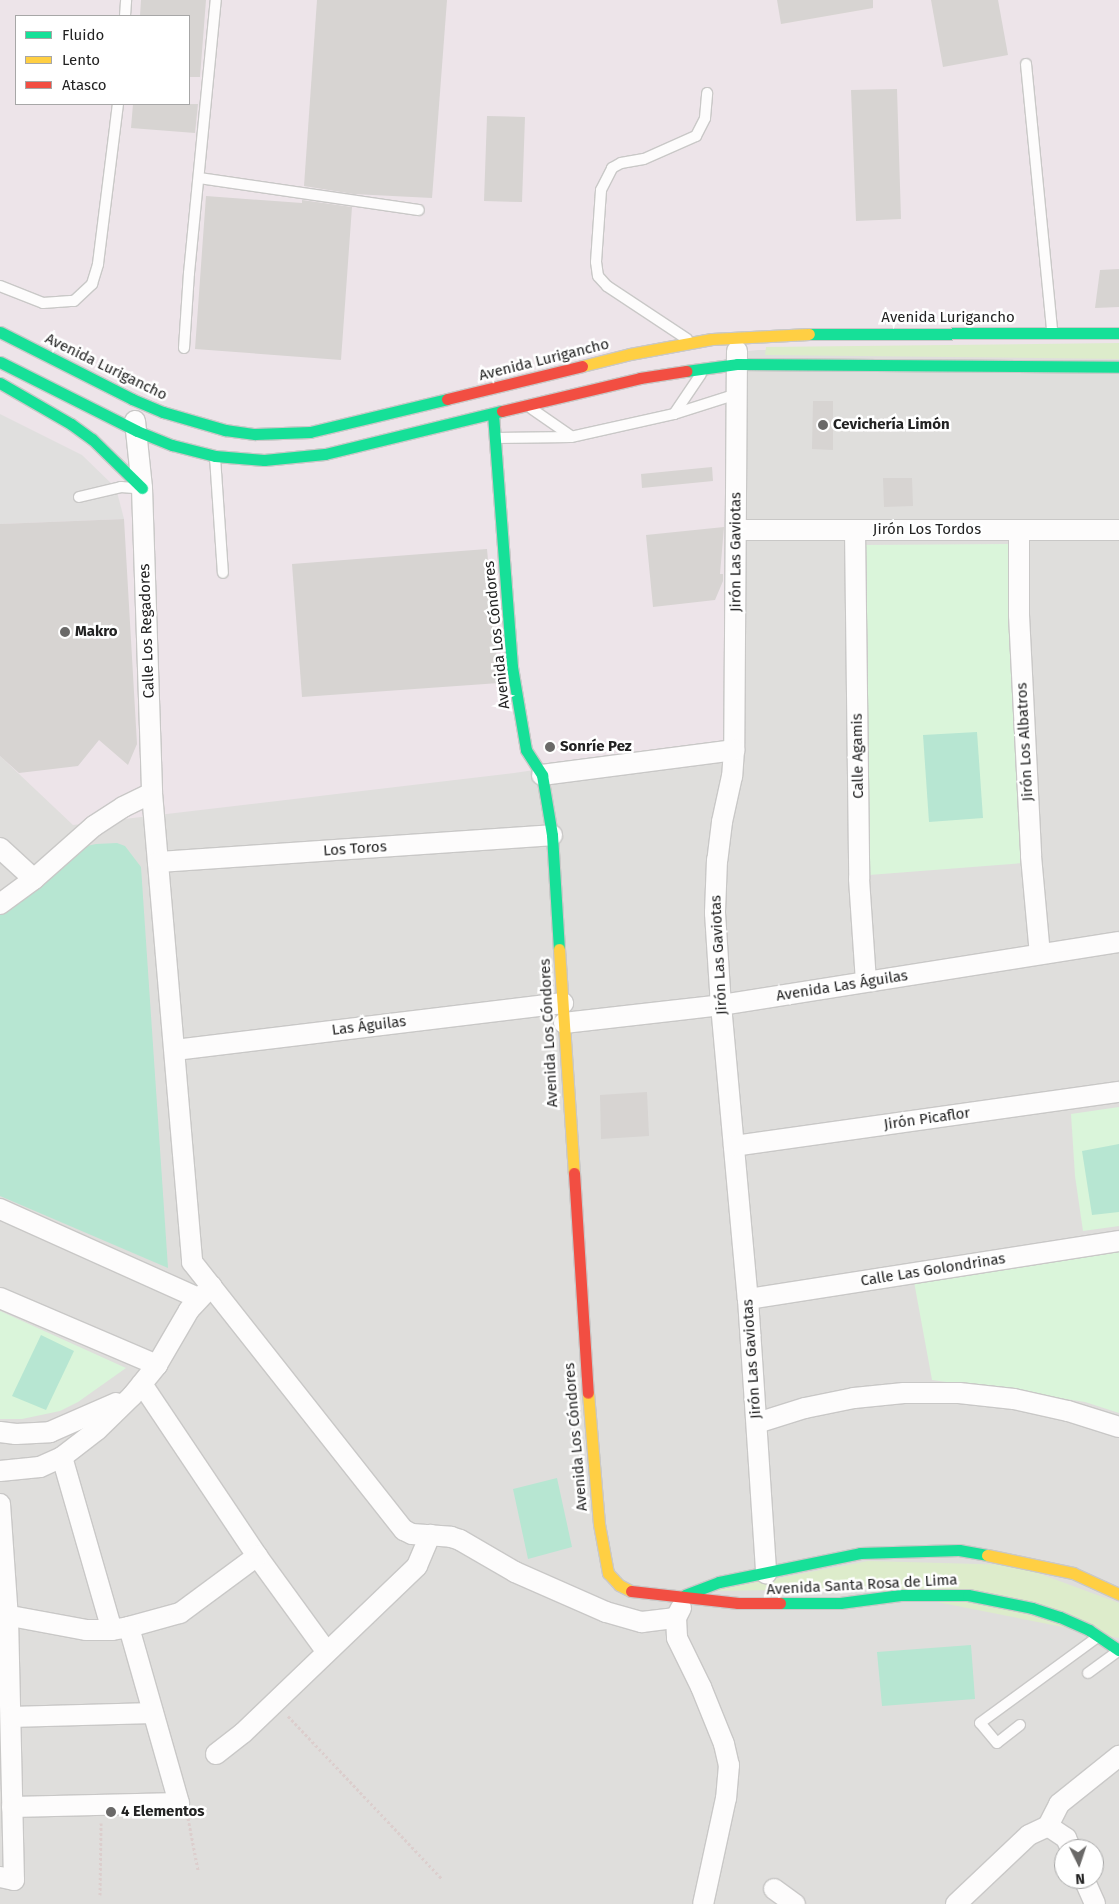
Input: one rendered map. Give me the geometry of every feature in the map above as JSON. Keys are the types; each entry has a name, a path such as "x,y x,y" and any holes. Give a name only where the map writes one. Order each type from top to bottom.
{"main road":[{"name":"Avenida Lurigancho","path":"0,332 132,400 199,424 255,434 310,432 630,354 736,336 1119,333"},
{"path":"0,362 137,431 192,452 215,456 272,460 325,454 640,378 736,364 1119,367"},
{"path":"0,383 71,424 92,439 142,488"},
{"name":"Avenida Los Cóndores","path":"493,414 512,667 526,750 542,775 552,835 590,1424 603,1552 608,1573 634,1593 684,1596"},
{"name":"Avenida Santa Rosa de Lima","path":"684,1596 719,1582 820,1560 860,1553 894,1550 959,1550 992,1554 1072,1573 1115,1587"},
{"name":"Avenida Santa Rosa de Lima","path":"684,1596 715,1601 761,1604 840,1602 900,1595 968,1595 1032,1608 1060,1617 1098,1636 1119,1650"}],"street":[{"name":"Jirón Las Gaviotas","path":"736,336 734,750 732,776 722,822 717,860 715,913 721,1006 748,1299 766,1573"},
{"name":"Calle Los Regadores","path":"132,400 142,488 152,794 192,1262 205,1292 404,1530 412,1534 460,1540 515,1572 606,1612 642,1622 676,1618"},
{"name":"Jirón Los Tordos","path":"736,530 1119,530"},
{"name":"Calle Agamis","path":"855,530 859,879 866,981"},
{"name":"Jirón Los Albatros","path":"1019,530 1019,616 1031,856 1040,954"},
{"path":"542,775 734,750"},
{"path":"0,904 34,879 94,826 123,807 152,794"},
{"name":"Los Toros","path":"158,862 552,835"},
{"path":"0,848 34,879"},
{"name":"Avenida Las Águilas","path":"564,1023 721,1006 866,981 1119,942"},
{"name":"Las Águilas","path":"175,1050 563,1003"},
{"name":"Jirón Picaflor","path":"734,1146 1119,1092"},
{"path":"0,1209 205,1292 157,1364 137,1390 97,1430 62,1457 40,1467 0,1471"},
{"name":"Calle Las Golondrinas","path":"748,1299 1119,1241"},
{"path":"0,1298 157,1364"},
{"path":"0,1432 16,1434 50,1432 137,1390"},
{"path":"137,1390 326,1652"},
{"path":"757,1423 805,1408 854,1398 904,1393 959,1393 1023,1401 1068,1411 1119,1427"},
{"path":"12,1807 179,1803 153,1713 120,1628 62,1457"},
{"path":"0,1504 4,1615 11,1716 14,1880 0,1877"},
{"path":"216,1754 243,1733 417,1566 430,1535"},
{"path":"4,1615 86,1630 120,1628 180,1613 257,1556"},
{"path":"684,1596 676,1618 677,1638 701,1687 724,1744 729,1765 726,1798 703,1904"},
{"path":"11,1716 153,1713"},
{"path":"956,1904 1029,1835 1048,1826 1059,1804 1119,1756"},
{"path":"1048,1826 1066,1839"},
{"path":"1088,1889 1095,1904"},
{"path":"774,1890 795,1904"}],"lane":[{"path":"125,15 126,0"},
{"path":"184,348 216,0"},
{"path":"1026,64 1052,333"},
{"path":"692,343 607,286 598,276 596,262 601,190 612,168 621,163 644,159 696,136 705,118 708,93"},
{"path":"0,286 43,303 74,301 92,284 98,264 118,105"},
{"path":"199,178 419,210"},
{"path":"674,414 706,368"},
{"path":"495,438 572,437 674,414 736,394"},
{"path":"527,406 572,437"},
{"path":"215,456 223,573"},
{"path":"79,497 121,487 142,488"},
{"path":"1021,1620 1032,1608"},
{"path":"1020,1725 997,1743 980,1723 1098,1636"},
{"path":"1088,1673 1119,1650"}],"path":[{"path":"274,1702 442,1879"},
{"path":"179,1803 188,1816 198,1870"},
{"path":"100,1895 102,1804"}],"shaded area":[{"path":"0,0 1119,0 1119,1904 0,1904"},
{"path":"0,0 1119,0 1119,352 758,350 739,352 725,742 514,773 73,825 0,756"},
{"path":"0,414 82,455 116,488 124,519 0,524"}],"green space":[{"path":"1119,343 1119,359 765,355 766,347"},
{"path":"1008,544 1023,863 869,875 862,545"},
{"path":"977,732 983,818 929,822 923,735"},
{"path":"117,843 125,846 141,867 168,1268 0,1196 0,913 82,847"},
{"path":"1119,1107 1119,1226 1083,1231 1075,1176 1071,1114"},
{"path":"1119,1144 1119,1212 1092,1215 1082,1151"},
{"path":"1119,1245 1119,1413 1085,1402 932,1380 913,1276"},
{"path":"0,1311 126,1368 78,1402 60,1411 22,1419 0,1419"},
{"path":"41,1335 74,1351 46,1410 12,1396"},
{"path":"557,1478 572,1547 528,1559 513,1489"},
{"path":"868,1561 1016,1565 1119,1603 1119,1638 871,1589 710,1591"},
{"path":"971,1645 975,1699 882,1706 877,1652"}],"building":[{"path":"141,0 206,0 200,77 190,77 190,15 140,15"},
{"path":"317,0 447,0 432,198 353,194 304,186"},
{"path":"777,0 873,0 873,8 781,24"},
{"path":"931,0 998,0 1008,55 943,67"},
{"path":"897,89 901,219 856,221 851,90"},
{"path":"198,104 195,133 131,128 133,105"},
{"path":"487,116 525,117 522,202 484,201"},
{"path":"206,196 302,203 302,200 352,207 341,360 195,349"},
{"path":"1119,269 1119,307 1095,308 1100,270"},
{"name":"Cevichería Limón","path":"813,401 833,401 833,450 812,449"},
{"path":"712,467 713,481 642,488 641,474"},
{"path":"883,478 912,478 913,506 884,507"},
{"name":"Makro","path":"124,519 137,744 128,765 99,740 78,766 19,773 0,756 0,524"},
{"path":"724,527 720,574 723,574 723,581 715,600 653,607 646,535"},
{"path":"487,549 499,683 302,697 292,564"},
{"path":"647,1092 649,1136 601,1139 600,1095"}],"traffic: fast":[{"path":"0,332 132,399 163,412 225,430 255,434 310,432 447,399"},
{"path":"809,334 1119,333"},
{"path":"0,362 137,431 172,445 215,456 264,460 325,454 502,411"},
{"path":"686,371 737,364 1119,367"},
{"path":"0,383 71,424 92,439 142,488"},
{"path":"493,414 512,667 526,750 542,775 552,835 559,949"},
{"path":"685,1595 719,1582 860,1553 959,1550 987,1555"},
{"path":"780,1603 840,1603 900,1595 968,1595 1032,1608 1060,1617 1089,1630 1119,1650"}],"traffic: slow":[{"path":"582,366 630,354 712,339 809,334"},
{"path":"559,949 574,1173"},
{"path":"588,1393 599,1524 608,1573 619,1585 631,1591"},
{"path":"987,1555 1073,1573 1119,1594"}],"traffic: jam":[{"path":"447,399 582,366"},
{"path":"502,411 640,378 686,371"},
{"path":"574,1173 588,1393"},
{"path":"631,1591 738,1603 780,1603"}],"place":[{"name":"Cevichería Limón","path":"823,425"},
{"name":"Makro","path":"65,632"},
{"name":"Sonríe Pez","path":"550,747"},
{"name":"4 Elementos","path":"111,1812"}]}
